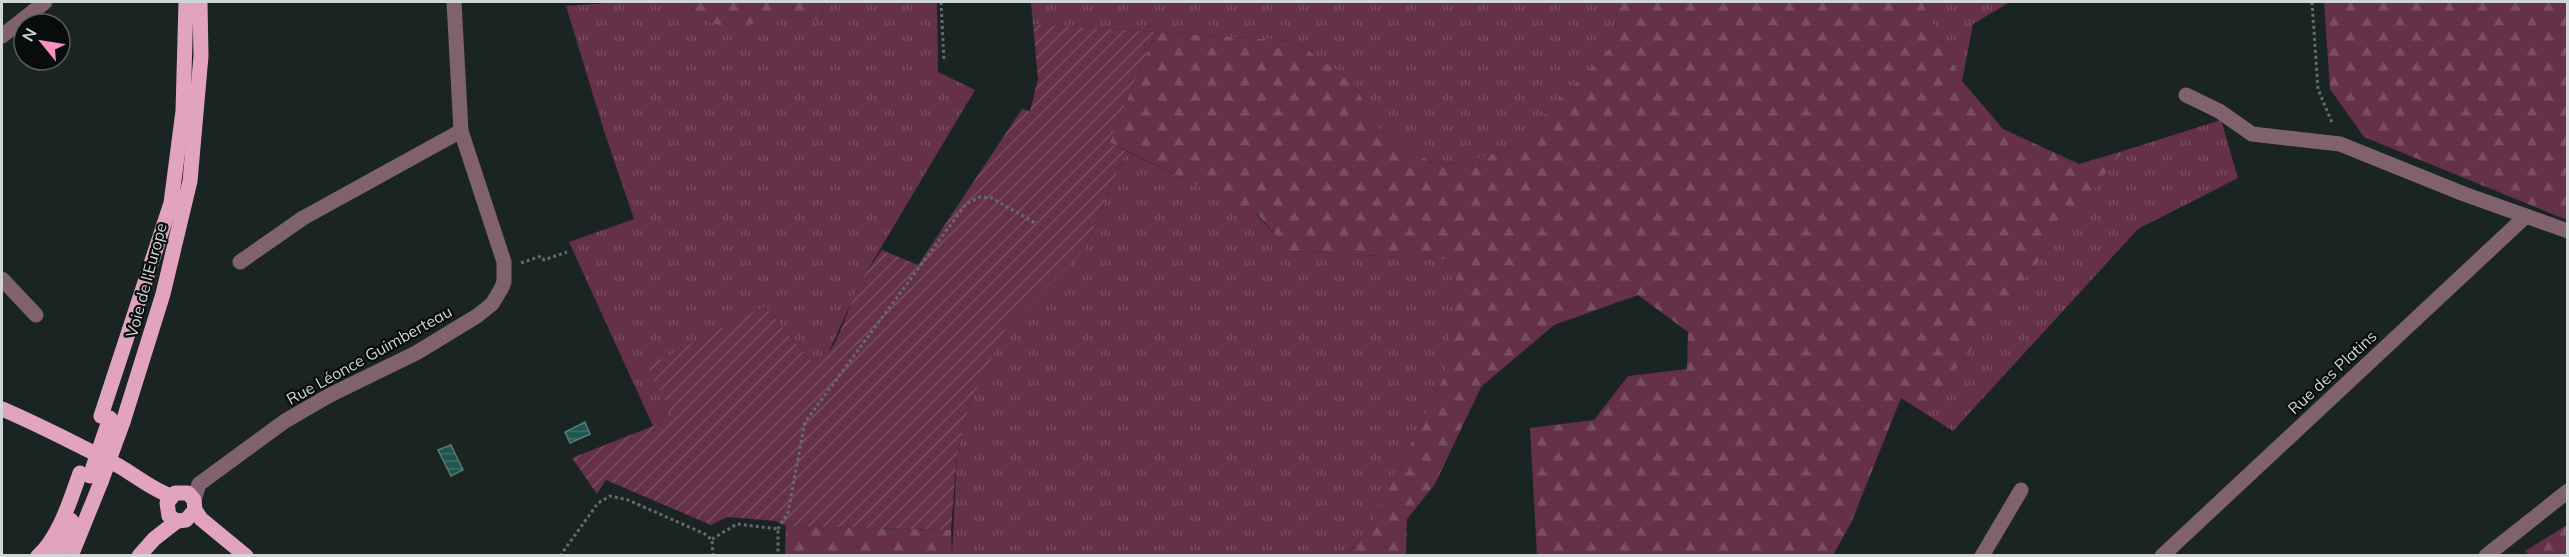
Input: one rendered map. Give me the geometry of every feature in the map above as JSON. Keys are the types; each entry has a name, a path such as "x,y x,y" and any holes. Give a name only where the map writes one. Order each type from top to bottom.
{"main road":[{"name":"Voie de l'Europe","path":"71,555 90,477 144,315 171,203 183,111 186,2"},
{"name":"Voie de l'Europe","path":"111,419 163,294 190,181 201,56 200,2"},
{"path":"2,409 57,433 131,473 159,492 171,496 184,492 195,505 201,519 246,555"},
{"path":"38,555 45,550 65,512 90,477"},
{"path":"55,555 90,477"},
{"path":"171,496 166,508 169,516 177,521"},
{"path":"139,555 153,538 177,521 186,520 195,505"}],"street":[{"path":"2,36 45,2"},
{"path":"454,2 461,131 505,269"},
{"path":"2186,94 2219,111 2252,134 2340,144 2464,194 2568,231"},
{"path":"240,262 303,218 461,131"},
{"name":"Rue des Platins","path":"2162,555 2526,216"},
{"name":"Rue Léonce Guimberteau","path":"195,505 199,484 285,421 330,395 416,352 477,316 492,304 504,282 505,269"},
{"path":"2,279 36,315"},
{"path":"1982,555 2021,490"},
{"path":"2486,555 2568,491"}],"path":[{"path":"941,2 944,60"},
{"path":"2312,2 2318,89 2340,144"},
{"path":"778,555 778,529 788,512 805,422 966,204 980,197 992,198 1035,223"},
{"path":"505,269 541,256 544,260 567,252"},
{"path":"560,555 598,503 610,496 628,500 705,534 712,540 713,555"},
{"path":"712,540 737,524 778,529"}],"green space":[{"path":"620,2 677,2 712,23 787,16 821,20 825,2 937,2 938,72 975,90 861,281 826,358 816,367 765,306 675,421 653,426 569,242 634,219 566,6"},
{"path":"677,2 825,2 821,20 787,16 742,26 712,23"},
{"path":"1031,2 1616,2 1618,4 1613,45 1512,148 1460,164 1432,163 1378,129 1353,82 1295,41 1033,24"},
{"path":"1616,2 1922,2 1962,81 2003,129 2079,164 2123,151 1923,412 1901,398 1851,523 1833,555 1537,555 1530,428 1594,420 1628,376 1687,369 1688,332 1638,295 1554,325 1481,387 1435,484 1407,519 1406,555 1347,556 1372,522 1446,373 1458,260 1289,251 1258,215 1109,142 1156,32 1295,41 1353,82 1378,129 1432,163 1460,164 1512,148 1613,45 1618,5"},
{"path":"1922,2 2010,2 1973,24 1962,81"},
{"path":"2324,2 2567,2 2567,220 2364,137 2330,89"},
{"path":"1033,24 1156,32 1109,142 1126,151 1083,252 1006,328 969,405 957,455 951,530 786,526 776,521 727,517 711,525 606,480 597,494 572,458 653,426 675,420 647,366 765,306 816,367 837,338 861,281 882,250 918,265 1022,109 1030,111 1038,79"},
{"path":"2221,120 2238,178 2138,229 1953,431 1923,412 2123,151"},
{"path":"1126,151 1255,213 1289,251 1459,260 1446,373 1372,523 1347,555 952,556 957,455 969,405 1006,328 1083,252"},
{"path":"2567,525 2567,555 2530,555 2525,551"},
{"path":"786,526 951,530 952,555 785,556"}],"shaded area":[{"path":"585,422 590,434 570,443 565,432"},
{"path":"451,445 463,470 451,476 438,450"}]}
